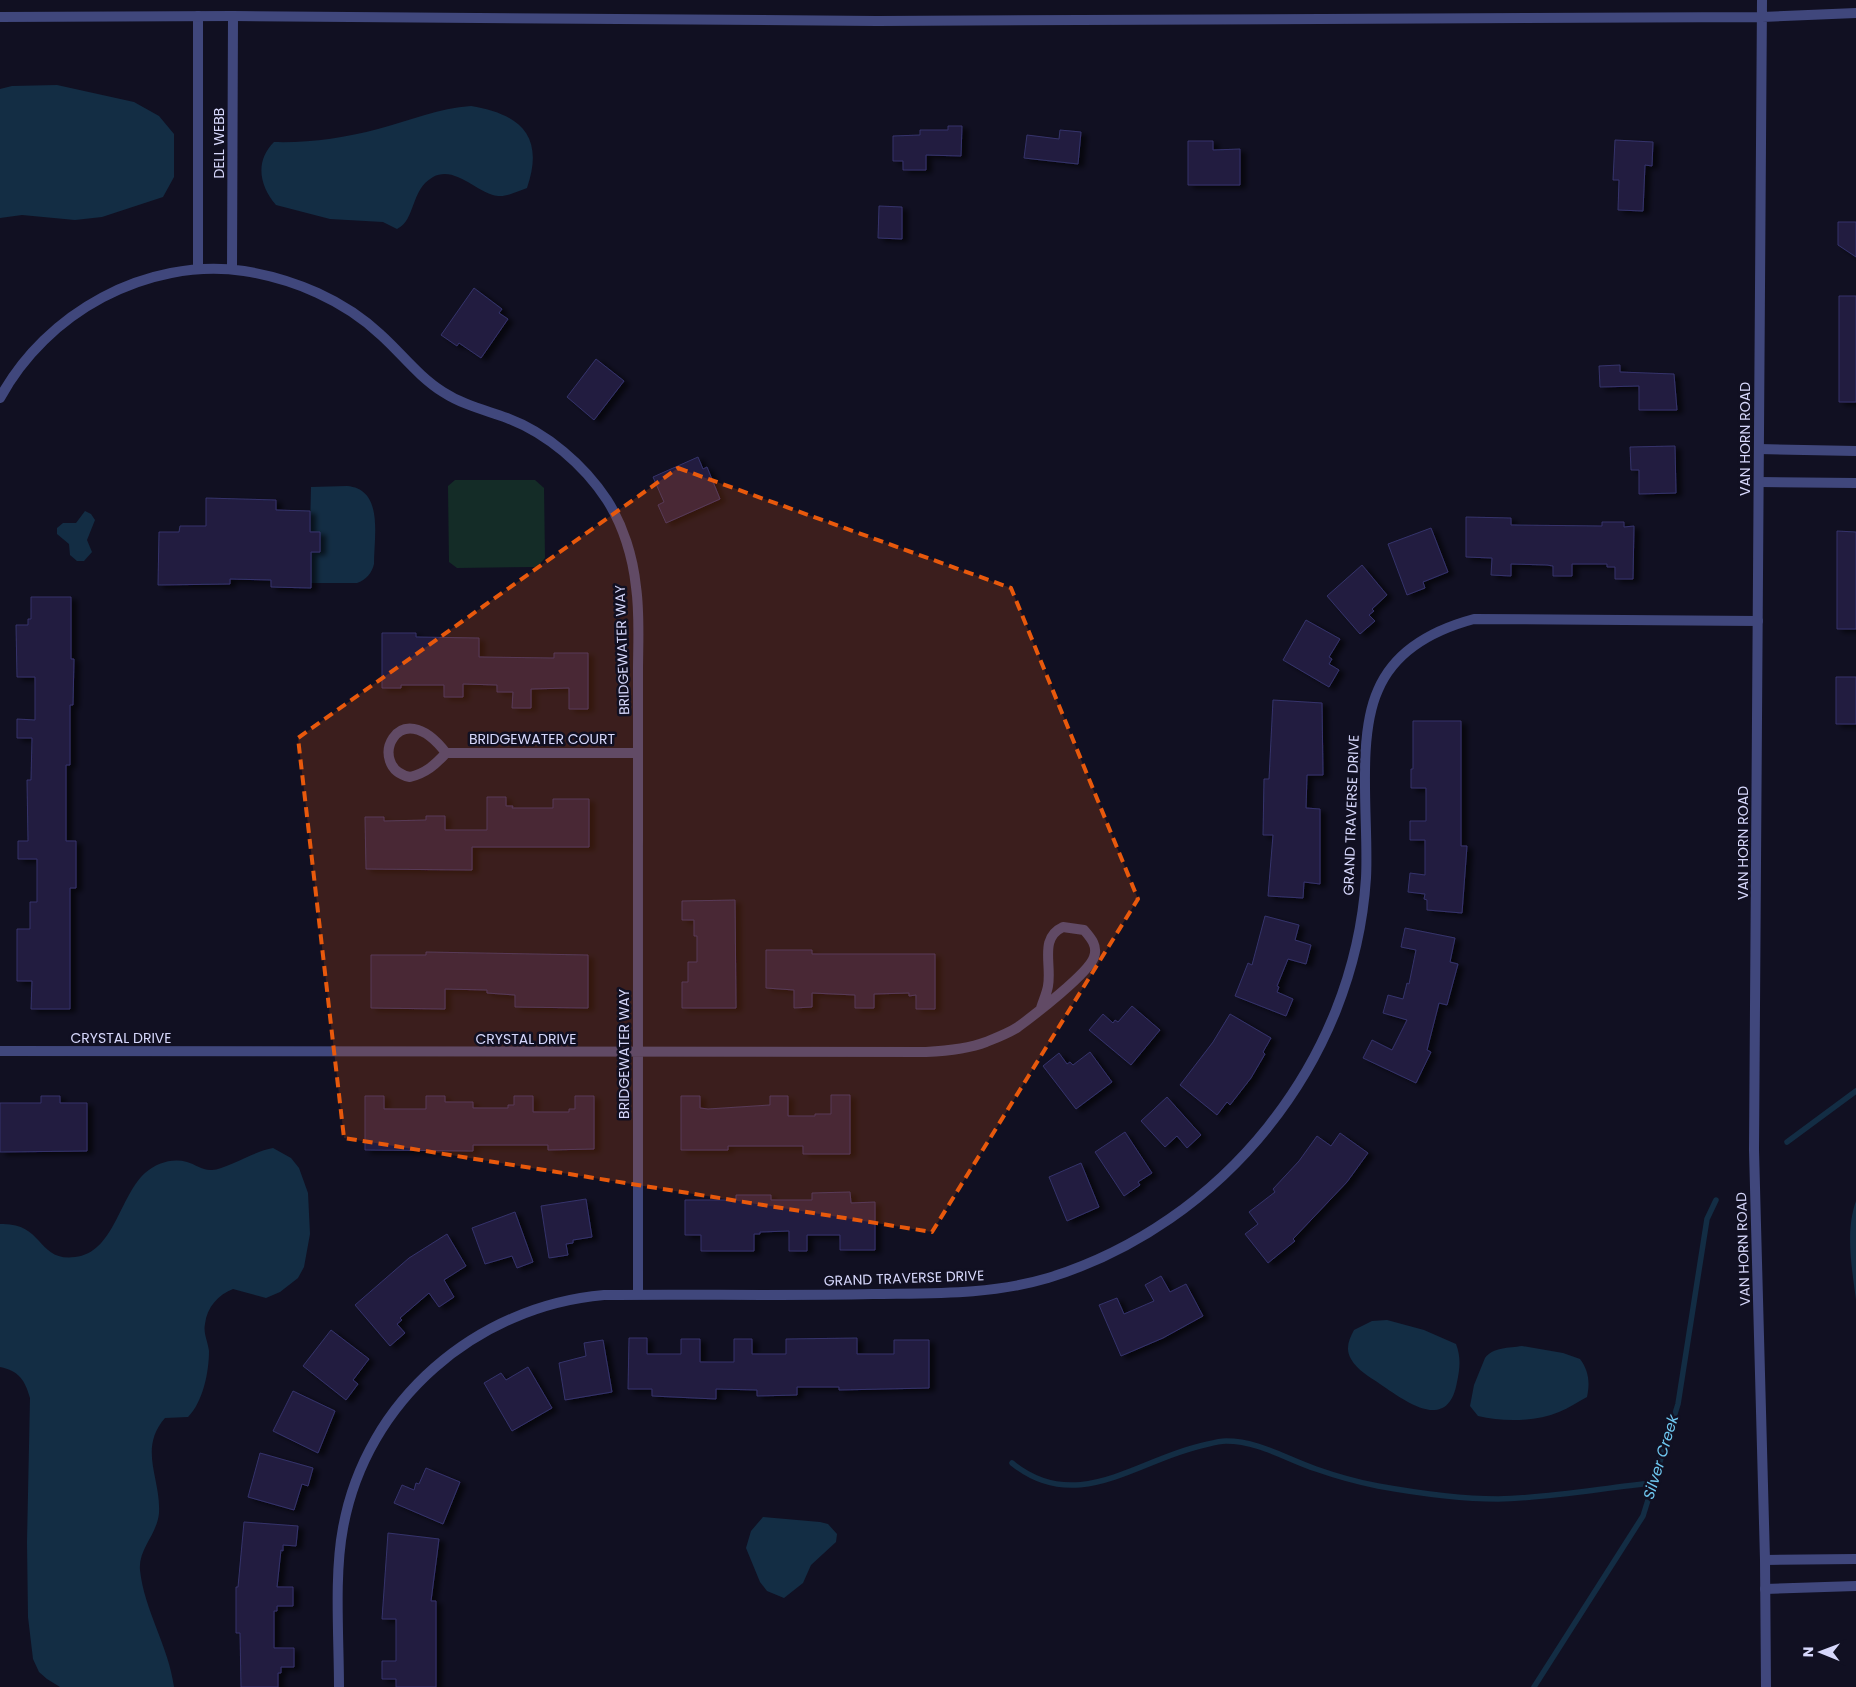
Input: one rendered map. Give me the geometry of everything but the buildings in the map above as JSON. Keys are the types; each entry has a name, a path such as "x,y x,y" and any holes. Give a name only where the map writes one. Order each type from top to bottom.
{"street":[{"name":"VAN HORN ROAD","path":"1762,0 1754,1159 1765,1560 1766,1687"},
{"path":"0,18 233,16 877,21 1762,17 1856,12"},
{"name":"DELL WEBB","path":"198,16 198,269"},
{"name":"DELL WEBB","path":"232,269 233,16"},
{"name":"BRIDGEWATER WAY","path":"0,398 18,368 32,352 59,326 108,294 132,284 198,269 232,269 285,281 333,300 382,336 417,372 443,393 475,409 520,424 553,444 580,467 605,497 613,511 628,548 636,586 639,1052 638,1295"},
{"path":"1759,449 1856,451"},
{"path":"1759,482 1856,483"},
{"name":"GRAND TRAVERSE DRIVE","path":"339,1687 340,1550 343,1526 361,1468 393,1411 411,1389 450,1354 501,1322 531,1309 565,1300 604,1295 849,1295 984,1291 1024,1284 1076,1268 1131,1242 1157,1227 1220,1181 1257,1142 1272,1124 1307,1072 1330,1024 1355,949 1364,896 1368,719 1383,679 1408,649 1432,633 1474,619 1758,621"},
{"path":"412,728 431,737 446,753 436,765 424,773 410,777 397,772 390,762 388,751 395,734 403,729 412,728"},
{"name":"BRIDGEWATER COURT","path":"446,753 638,753"},
{"name":"CRYSTAL DRIVE","path":"0,1051 639,1052 952,1050 985,1043 1016,1028 1041,1008 1083,974 1095,956 1095,945 1084,930 1063,927 1050,936 1047,948 1048,985 1041,1008"},
{"path":"1765,1560 1856,1559"},
{"path":"1765,1589 1856,1586"}],"highlighted area":[{"path":"678,468 1011,588 1138,899 932,1232 344,1138 298,738"}],"green space":[{"path":"455,480 535,480 544,488 545,558 537,567 457,568 449,562 448,486"}],"water":[{"path":"57,85 134,102 159,116 174,134 174,177 163,197 102,217 75,220 22,215 0,218 0,89 12,86"},
{"path":"471,106 503,115 524,130 530,141 533,154 532,170 527,188 509,195 498,196 490,194 458,177 442,174 433,177 420,189 407,219 397,229 383,222 330,219 276,205 266,189 263,181 262,165 268,149 274,142 313,141 352,135 436,112"},
{"path":"347,486 359,489 367,496 372,505 375,528 373,567 366,578 357,583 311,583 311,552 320,552 320,532 310,532 311,487"},
{"path":"85,511 91,514 95,520 87,540 92,552 84,561 77,561 70,555 69,544 57,534 57,528 63,523 76,523"},
{"path":"273,1148 291,1158 299,1168 308,1193 310,1234 304,1267 298,1278 280,1292 266,1298 233,1289 214,1302 208,1312 205,1324 209,1359 204,1386 198,1403 188,1417 165,1418 157,1430 153,1441 153,1464 159,1500 159,1513 158,1521 142,1555 140,1570 146,1600 167,1657 174,1687 60,1687 39,1672 33,1659 28,1617 27,1542 30,1398 26,1386 20,1377 12,1371 0,1367 0,1224 14,1225 25,1229 53,1254 63,1257 75,1257 88,1253 99,1246 115,1222 136,1183 155,1166 170,1161 181,1161 212,1170 225,1167"},
{"path":"1856,1201 1856,1300 1850,1237"},
{"path":"1387,1320 1424,1330 1456,1344 1459,1358 1458,1377 1452,1398 1445,1407 1435,1410 1413,1405 1368,1376 1354,1363 1349,1355 1348,1348 1349,1340 1354,1330 1372,1321"},
{"path":"1522,1346 1563,1353 1580,1359 1588,1377 1587,1397 1563,1410 1540,1418 1508,1420 1478,1416 1470,1406 1474,1385 1485,1358 1488,1354 1497,1350"},
{"path":"763,1517 820,1522 828,1524 837,1534 836,1542 811,1565 803,1583 784,1598 767,1591 760,1582 746,1548 751,1531"}],"waterway":[{"name":"Silver Creek","path":"1787,1142 1856,1091"},
{"name":"Silver Creek","path":"1534,1687 1643,1516 1678,1404 1707,1219 1716,1200"},
{"path":"1012,1463 1036,1478 1059,1484 1083,1484 1106,1480 1176,1453 1226,1441 1261,1447 1316,1469 1362,1483 1453,1497 1483,1499 1517,1498 1653,1483"}]}
